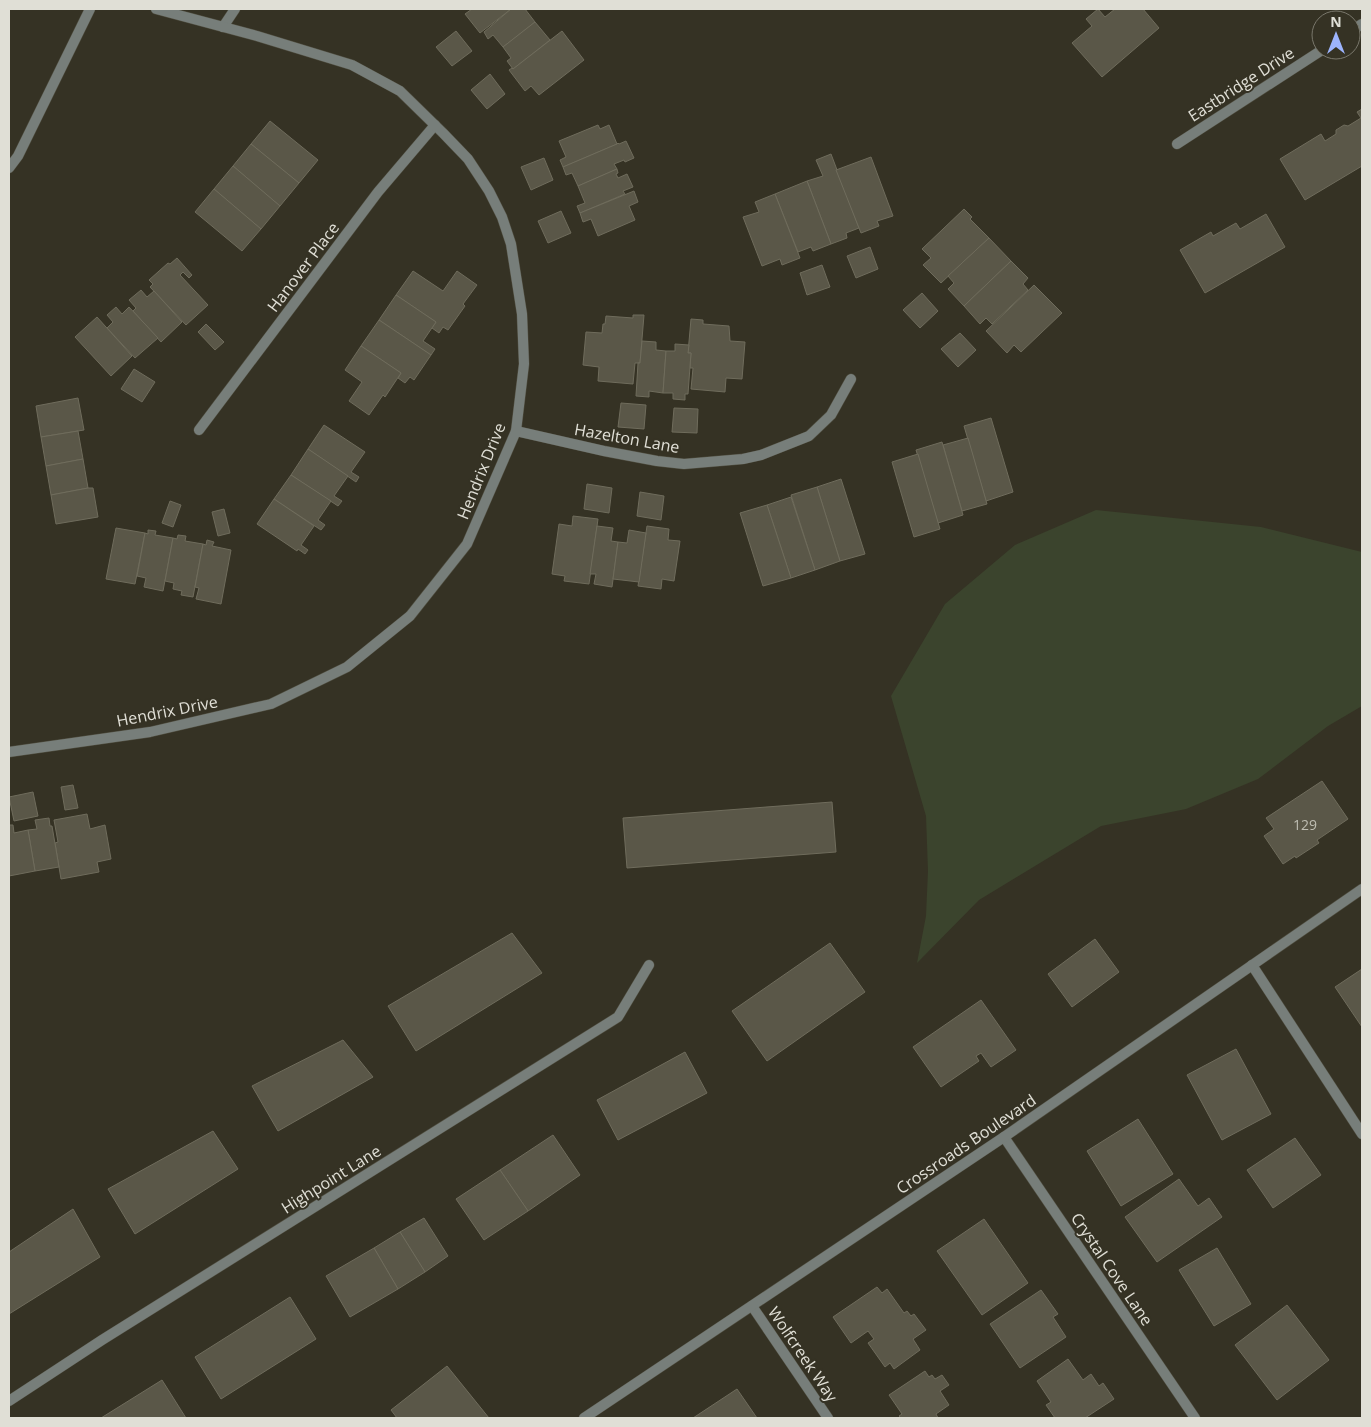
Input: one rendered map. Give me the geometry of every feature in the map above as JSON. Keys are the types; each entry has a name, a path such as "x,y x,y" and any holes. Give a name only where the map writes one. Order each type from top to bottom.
{"street":[{"path":"9,168 18,156 90,9"},
{"name":"Hendrix Drive","path":"9,752 150,732 271,704 347,667 410,616 467,544 516,431 524,364 522,314 511,244 502,217 489,191 468,159 400,91 352,65 156,9"},
{"path":"223,27 235,9"},
{"name":"Eastbridge Drive","path":"1176,144 1311,57"},
{"name":"Hanover Place","path":"199,430 378,192 435,125"},
{"name":"Hazelton Lane","path":"516,431 657,461 684,464 742,459 761,455 809,436 831,415 851,379"},
{"name":"Crossroads Boulevard","path":"584,1418 1004,1137 1362,889"},
{"name":"Highpoint Lane","path":"9,1400 618,1017 649,965"},
{"path":"1252,965 1362,1134"},
{"name":"Crystal Cove Lane","path":"1004,1137 1195,1418"},
{"name":"Wolfcreek Way","path":"752,1306 828,1418"}],"green space":[{"path":"1096,510 1261,527 1362,552 1362,706 1328,726 1258,779 1186,809 1101,826 979,900 917,963 926,916 928,871 926,816 891,696 945,604 1015,545"}],"building":[{"path":"472,9 511,9 480,33 465,14"},
{"path":"511,9 525,9 535,22 503,47 493,35 488,39 484,32"},
{"path":"1098,9 1105,17 1115,9 1143,9 1159,28 1102,77 1072,43 1092,26 1086,19"},
{"path":"535,22 550,40 513,69 507,61 511,58 503,47"},
{"path":"456,31 472,51 452,66 436,47"},
{"path":"562,31 584,60 539,95 531,86 525,91 509,70 513,69"},
{"path":"490,74 505,94 487,109 471,90"},
{"path":"1362,109 1362,166 1305,200 1280,159 1321,134 1325,141 1336,134 1336,130 1344,125 1348,126 1361,118 1357,112"},
{"path":"270,121 318,160 299,183 251,144"},
{"path":"598,125 600,129 609,125 617,144 563,167 560,160 566,157 559,141"},
{"path":"626,141 634,158 614,164 617,169 578,186 572,173 566,175 563,167"},
{"path":"251,144 299,183 280,206 233,166"},
{"path":"831,154 859,228 846,233 847,238 831,244 807,181 823,176 816,160"},
{"path":"871,157 893,216 877,221 879,226 861,233 836,170"},
{"path":"544,158 553,180 531,190 521,167"},
{"path":"233,166 280,206 261,229 214,189"},
{"path":"617,169 618,173 616,174 618,178 627,174 633,187 623,191 625,194 580,213 577,206 585,203 578,186"},
{"path":"807,181 831,244 813,251 811,247 798,252 775,194"},
{"path":"214,189 261,229 242,251 195,212"},
{"path":"634,191 638,202 629,206 635,220 598,236 591,219 583,222 580,213"},
{"path":"775,194 800,258 782,265 780,259 762,266 743,217 759,212 755,202"},
{"path":"964,209 972,217 970,219 989,238 941,283 923,265 931,258 922,249"},
{"path":"561,211 571,233 548,243 538,221"},
{"path":"1266,214 1285,247 1205,293 1180,250 1211,232 1213,236 1236,223 1240,229"},
{"path":"989,238 1011,261 964,306 948,289 954,283 948,276"},
{"path":"870,247 878,269 856,278 847,256"},
{"path":"177,258 192,275 189,278 183,272 180,275 208,305 186,325 150,287 153,284 149,280 168,263 170,264"},
{"path":"1011,261 1028,278 1023,284 1028,290 992,324 986,318 980,324 964,306"},
{"path":"822,265 830,287 807,295 800,273"},
{"path":"413,271 443,291 457,271 477,285 448,330 443,327 439,333 432,328 436,322 396,295"},
{"path":"1034,285 1062,313 1021,352 1014,345 1007,353 986,331"},
{"path":"141,290 147,297 154,291 182,322 161,342 133,311 136,308 129,300"},
{"path":"922,293 938,311 920,328 903,310"},
{"path":"396,295 436,322 423,341 435,349 431,355 379,320"},
{"path":"116,307 122,314 129,307 158,338 135,358 107,328 113,322 107,315"},
{"path":"633,315 644,315 640,363 635,363 633,384 598,381 599,367 583,365 586,332 602,333 606,316 633,318"},
{"path":"97,317 132,356 111,376 75,337"},
{"path":"691,319 703,320 703,324 729,326 730,341 745,342 742,379 726,378 725,392 691,389 693,368 690,368 691,353 688,353"},
{"path":"379,320 431,355 414,380 410,377 405,383 398,378 401,373 361,346"},
{"path":"206,324 224,342 215,350 198,332"},
{"path":"960,333 976,350 958,367 941,349"},
{"path":"642,341 656,342 656,350 666,351 663,393 649,391 649,397 636,396 638,363 640,363"},
{"path":"675,344 689,345 688,353 691,353 688,394 685,394 685,400 673,399 673,393 663,393 666,351 675,351"},
{"path":"361,346 401,373 385,397 383,395 369,415 349,401 362,382 345,370"},
{"path":"134,369 155,382 142,402 121,389"},
{"path":"78,398 84,430 41,437 36,406"},
{"path":"621,403 646,405 644,429 618,427"},
{"path":"674,408 698,409 697,433 672,432"},
{"path":"991,418 1013,492 986,501 964,426"},
{"path":"324,425 365,452 351,472 359,477 356,482 308,449"},
{"path":"78,431 83,459 46,466 41,437"},
{"path":"968,438 987,504 962,511 943,445"},
{"path":"942,442 963,515 938,523 916,450"},
{"path":"308,449 348,476 334,496 342,501 338,506 291,475"},
{"path":"918,454 940,529 914,537 892,462"},
{"path":"83,459 88,488 51,495 46,466"},
{"path":"291,475 331,501 318,520 325,525 321,530 274,499"},
{"path":"841,479 865,554 840,561 817,487"},
{"path":"587,484 612,488 609,513 584,509"},
{"path":"817,487 840,561 815,570 791,495"},
{"path":"93,488 98,517 56,524 51,495"},
{"path":"640,492 664,496 661,520 637,516"},
{"path":"791,497 815,570 791,578 767,505"},
{"path":"274,499 314,526 301,545 308,550 305,554 298,549 297,551 257,524"},
{"path":"170,501 181,505 173,527 162,523"},
{"path":"767,505 791,578 763,586 740,513"},
{"path":"224,509 230,533 218,536 212,512"},
{"path":"573,516 598,519 589,584 564,581 565,576 552,574 559,524 572,526"},
{"path":"597,526 613,528 611,541 618,542 612,587 594,584 596,574 590,574"},
{"path":"647,526 669,529 668,540 680,541 674,581 662,579 661,589 638,586"},
{"path":"116,528 145,533 135,584 106,579"},
{"path":"148,530 156,531 155,535 173,538 163,591 144,587 146,578 137,576 145,533 148,534"},
{"path":"629,530 646,533 639,582 613,579 618,542 627,543"},
{"path":"178,535 186,536 185,541 203,544 193,597 181,595 182,591 173,589 174,583 165,581 173,538 177,539"},
{"path":"207,540 214,542 212,546 231,550 221,604 196,599 199,588 195,587 203,544 206,545"},
{"path":"1322,781 1348,819 1317,840 1319,843 1283,864 1264,836 1274,829 1266,818"},
{"path":"73,785 78,808 65,810 61,787"},
{"path":"33,792 38,816 14,821 9,797"},
{"path":"832,802 836,852 627,868 623,818"},
{"path":"87,814 90,829 105,825 111,859 97,862 99,872 61,879 55,843 58,842 54,820"},
{"path":"49,818 59,867 35,871 28,830 37,829 35,820"},
{"path":"9,825 13,825 14,833 28,830 35,871 9,876"},
{"path":"512,933 542,973 416,1051 388,1006"},
{"path":"1095,939 1119,972 1072,1007 1048,974"},
{"path":"830,943 865,992 767,1061 732,1011"},
{"path":"1362,969 1362,1027 1335,987"},
{"path":"981,1000 1016,1050 991,1067 981,1053 976,1056 979,1061 941,1087 913,1047"},
{"path":"343,1040 373,1077 278,1131 252,1086"},
{"path":"1236,1049 1271,1114 1222,1140 1187,1075"},
{"path":"685,1052 707,1093 618,1140 597,1100"},
{"path":"1138,1119 1173,1174 1121,1206 1087,1151"},
{"path":"213,1131 238,1169 135,1234 108,1189"},
{"path":"553,1135 580,1175 528,1211 500,1170"},
{"path":"1295,1138 1321,1175 1273,1208 1247,1170"},
{"path":"500,1170 528,1211 484,1240 456,1199"},
{"path":"1179,1179 1198,1206 1209,1198 1222,1217 1157,1262 1125,1217"},
{"path":"73,1209 100,1257 9,1314 9,1252"},
{"path":"424,1218 448,1256 425,1272 400,1232"},
{"path":"984,1219 1028,1283 982,1315 937,1251"},
{"path":"400,1232 425,1272 398,1289 374,1248"},
{"path":"374,1248 398,1289 350,1317 326,1276"},
{"path":"1217,1248 1251,1304 1214,1326 1179,1270"},
{"path":"877,1287 882,1293 887,1289 904,1313 907,1311 911,1316 914,1314 926,1330 913,1339 920,1350 894,1369 890,1363 885,1367 868,1343 874,1339 868,1331 851,1343 833,1317"},
{"path":"1041,1290 1058,1314 1053,1317 1066,1337 1020,1368 990,1324"},
{"path":"290,1297 316,1339 221,1399 195,1357"},
{"path":"1287,1305 1329,1360 1277,1400 1235,1345"},
{"path":"1068,1359 1083,1380 1091,1374 1099,1386 1103,1383 1114,1399 1085,1418 1055,1418 1046,1405 1051,1402 1037,1381"},
{"path":"447,1366 489,1418 397,1418 391,1410"},
{"path":"925,1371 929,1377 932,1375 935,1379 942,1375 949,1385 940,1391 949,1405 936,1414 938,1418 901,1418 899,1416 902,1414 889,1395"},
{"path":"162,1380 186,1418 101,1418"},
{"path":"737,1389 757,1418 693,1418"}]}
